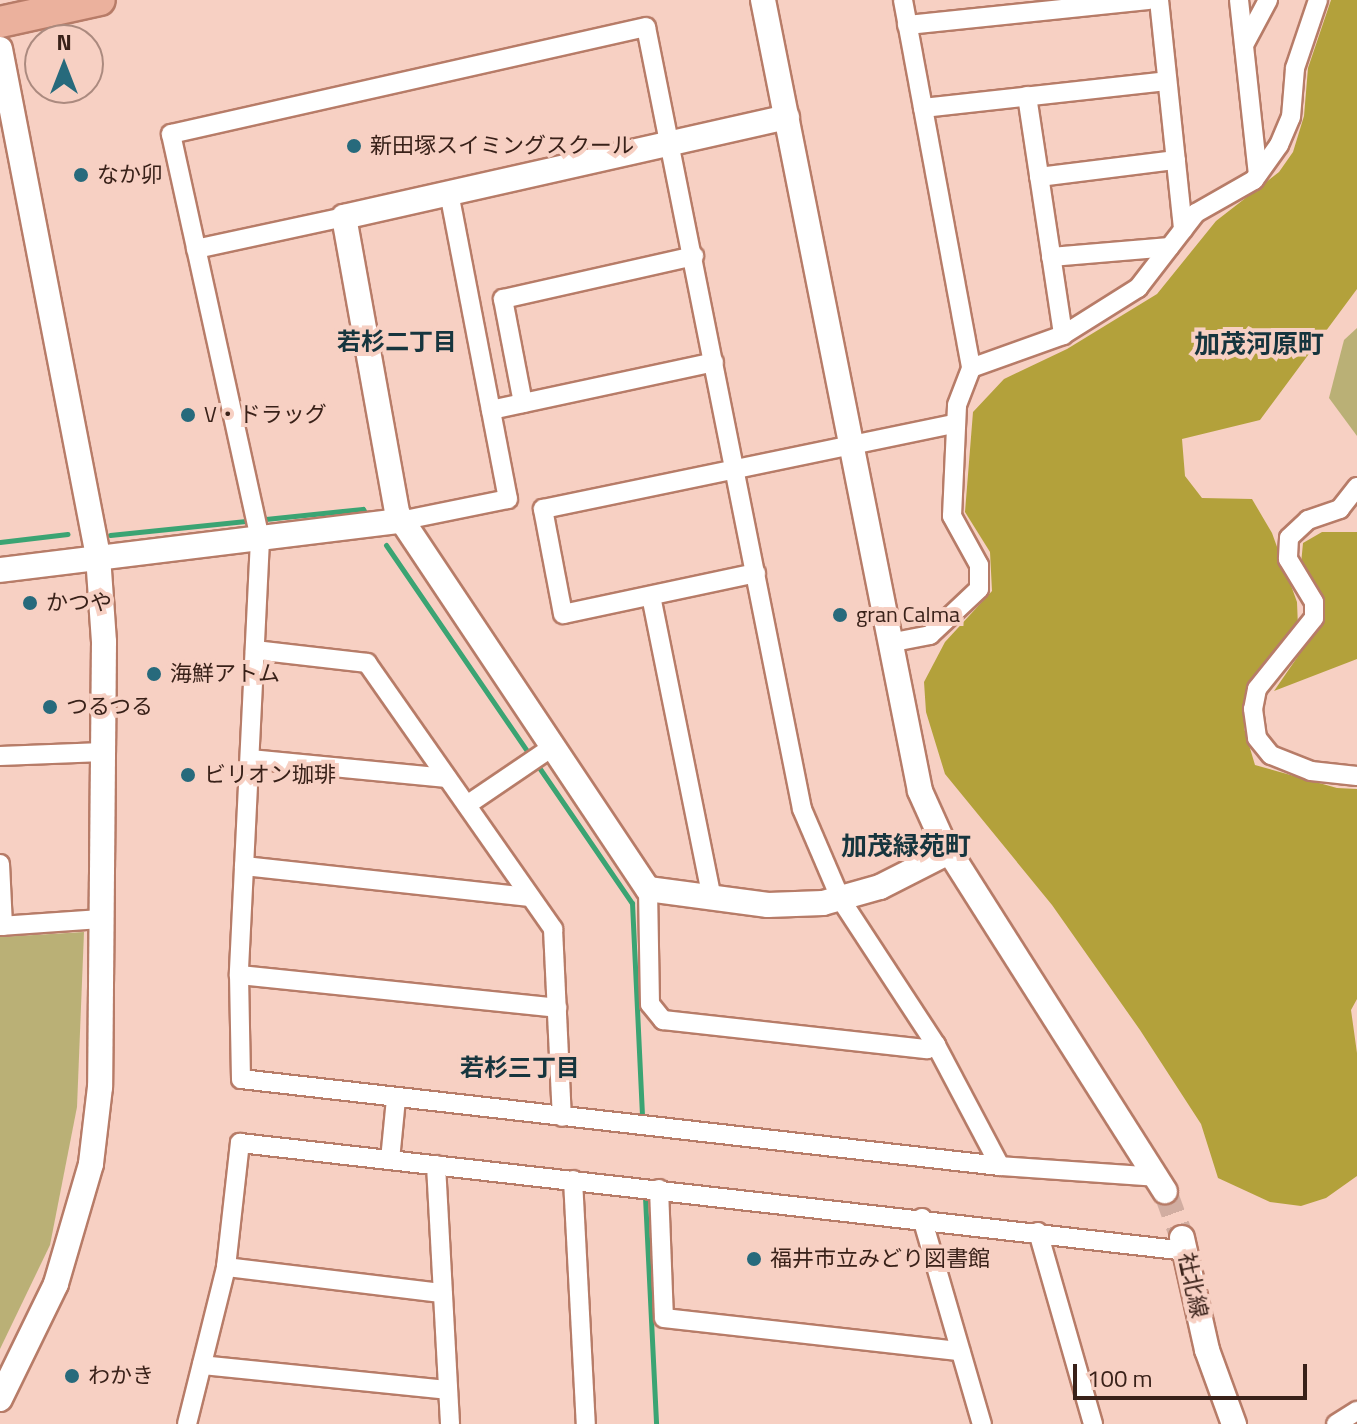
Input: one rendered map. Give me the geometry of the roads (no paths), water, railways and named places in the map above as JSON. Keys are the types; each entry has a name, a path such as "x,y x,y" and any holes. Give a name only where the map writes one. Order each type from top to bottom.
{"main road":[{"path":"0,22 100,0"}],"street":[{"path":"763,0 914,770 929,815 949,852 1161,1184"},
{"path":"889,643 930,635 979,589 979,565 952,516 955,424 971,368 903,0"},
{"path":"907,25 1149,0"},
{"path":"1159,0 1183,230"},
{"path":"1239,0 1258,174"},
{"path":"1244,45 1268,0"},
{"path":"971,368 1063,335 1138,288 1196,213 1258,174 1291,117 1295,68 1318,0"},
{"path":"1000,1166 936,1045 841,900 802,809 673,141 646,27 171,134 257,526 255,650 239,975 241,1079 396,1099 1161,1184"},
{"path":"0,49 98,556 104,642 100,1087 91,1164 56,1284 0,1399"},
{"path":"923,108 1167,81"},
{"path":"1027,96 1063,335"},
{"path":"196,249 787,117"},
{"path":"1039,177 1176,160"},
{"path":"0,570 98,556 257,526 400,521 508,499 449,192"},
{"path":"344,217 400,521 540,755 648,889 650,1004 663,1020 927,1049 936,1045"},
{"path":"1051,257 1170,247"},
{"path":"523,403 503,299 694,256"},
{"path":"491,410 714,362"},
{"path":"756,573 563,614 543,509 955,424"},
{"path":"1357,487 1340,509 1308,520 1289,538 1288,559 1314,602 1314,618 1257,689 1253,709 1257,738 1271,755 1311,771 1357,776"},
{"path":"651,596 712,898"},
{"path":"255,650 367,663 553,929 562,1117"},
{"path":"0,756 103,752"},
{"path":"467,805 540,755"},
{"path":"250,759 447,778"},
{"path":"648,889 798,906 841,900 949,852"},
{"path":"0,864 1,926 101,919"},
{"path":"244,866 530,897"},
{"path":"239,975 557,1008"},
{"path":"390,1160 396,1099"},
{"path":"187,1424 226,1267 240,1143 1038,1232 1184,1244"},
{"path":"436,1165 450,1424"},
{"path":"573,1180 586,1424"},
{"path":"659,1189 664,1318 960,1351"},
{"path":"922,1218 982,1424"},
{"path":"1038,1232 1093,1424"},
{"name":"社北線","path":"1184,1244 1207,1350 1234,1424"},
{"path":"226,1267 442,1293"},
{"path":"202,1365 448,1390"},
{"path":"1336,1424 1357,1411"}],"waterway":[{"path":"110,535 363,509 366,514"},
{"path":"0,542 68,534"},
{"path":"386,545 530,755"},
{"path":"536,763 632,903 642,1116"},
{"path":"645,1197 656,1424"}],"tunnel":[{"path":"1165,1191 1182,1238"}],"place":[{"name":"新田塚スイミングスクール","path":"354,146"},
{"name":"なか卯","path":"81,175"},
{"name":"V・ドラッグ","path":"188,415"},
{"name":"かつや","path":"30,603"},
{"name":"gran Calma","path":"840,615"},
{"name":"海鮮アトム","path":"154,674"},
{"name":"つるつる","path":"50,707"},
{"name":"ビリオン珈琲","path":"188,775"},
{"name":"福井市立みどり図書館","path":"754,1259"},
{"name":"わかき","path":"72,1376"}],"district":[{"name":"若杉二丁目","path":"397,342"},
{"name":"加茂河原町","path":"1259,344"},
{"name":"加茂緑苑町","path":"906,846"},
{"name":"若杉三丁目","path":"520,1068"}]}
